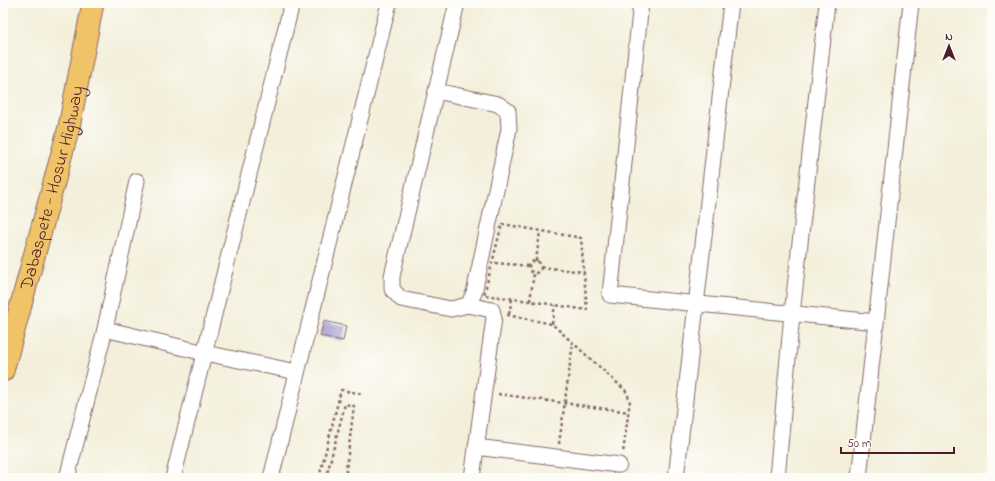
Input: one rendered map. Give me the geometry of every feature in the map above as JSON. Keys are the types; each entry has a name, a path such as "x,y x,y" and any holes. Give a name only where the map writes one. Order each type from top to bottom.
{"highway":[{"name":"Dabaspete - Hosur Highway","path":"3,371 69,127 93,3"}],"street":[{"path":"174,478 292,3"},
{"path":"271,478 389,3"},
{"path":"456,3 392,276 392,289 401,298 451,309 468,305 492,310 494,318 472,478"},
{"path":"641,3 610,295 876,322"},
{"path":"676,478 731,3"},
{"path":"777,478 792,314 827,3"},
{"path":"859,478 911,3"},
{"path":"436,91 498,104 508,111 509,129 474,293 468,305"},
{"path":"67,478 105,330 137,181"},
{"path":"105,330 297,372"},
{"path":"476,447 621,461"}],"path":[{"path":"502,224 581,238 587,310 484,295 492,262 502,224"},
{"path":"536,261 540,231"},
{"path":"529,266 531,262 536,261"},
{"path":"536,261 540,263 541,267"},
{"path":"492,262 529,266"},
{"path":"529,266 530,271 534,273"},
{"path":"541,267 584,272"},
{"path":"534,273 539,271 541,267"},
{"path":"530,301 534,273"},
{"path":"552,324 555,305"},
{"path":"493,313 552,324 625,390 630,400 621,461"},
{"path":"559,446 573,343"},
{"path":"319,478 341,390 364,394"},
{"path":"498,394 629,412"},
{"path":"326,478 345,404 354,406 345,478"}],"building":[{"path":"324,321 346,326 343,341 320,336"}]}
